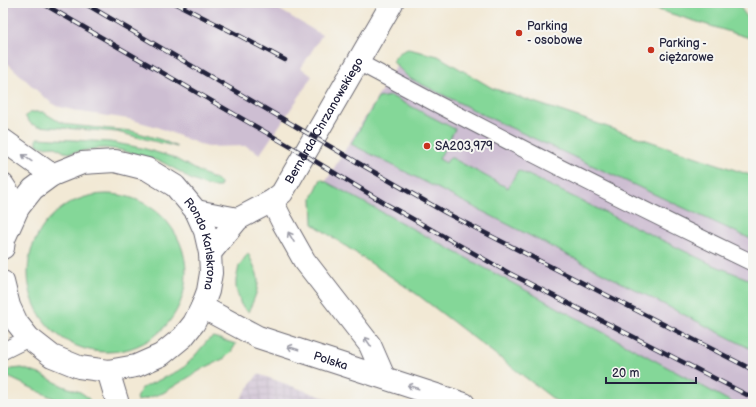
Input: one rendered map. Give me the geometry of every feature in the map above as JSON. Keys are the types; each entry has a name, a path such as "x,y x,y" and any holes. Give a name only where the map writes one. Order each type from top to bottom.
{"main road":[{"name":"Bernarda Chrzanowskiego","path":"210,253 238,219 282,193 305,156 392,3"},
{"path":"3,140 52,175"},
{"name":"Rondo Karlskrona","path":"3,248 4,239 18,208 33,189 52,175 82,163 115,160 147,169 175,186 196,211 205,231 210,253 211,273 208,290 202,307 194,323 183,337 161,355 136,366 108,371 79,367 52,356 29,338 6,307 3,282"},
{"path":"3,185 18,208"},
{"path":"272,200 304,260 370,345 384,378"},
{"path":"196,211 238,219"},
{"name":"Polska","path":"202,307 258,337 464,404"},
{"path":"108,371 118,404"}],"lane":[{"path":"358,62 512,143 753,263"},
{"path":"3,351 29,338"}],"shaded area":[{"path":"3,3 268,3 322,35 301,68 312,76 260,154 246,146 207,147 157,127 129,119 81,112 56,106 44,97 3,59"},
{"path":"402,57 508,93 753,185 753,404 584,404 313,224 312,204"},
{"path":"258,374 342,404 237,404"}],"green space":[{"path":"636,3 737,3 753,25 753,39"},
{"path":"408,49 438,56 492,88 753,176 753,240 492,119 409,78 393,62 395,57"},
{"path":"391,96 455,129 439,159 446,163 450,157 508,188 518,170 711,264 753,281 753,350 351,144 378,98"},
{"path":"32,112 43,112 58,121 70,125 132,131 162,140 177,147 117,132 37,126 31,124 25,116"},
{"path":"37,138 110,142 142,148 172,157 221,183 220,187 204,185 188,178 162,162 120,150 105,148 71,153 64,152 54,146 43,147 37,145"},
{"path":"321,179 735,404 560,404 418,295 313,224 312,198"},
{"path":"115,194 130,197 144,203 163,217 173,229 183,250 186,273 183,296 173,317 163,329 151,339 130,349 115,352 99,352 84,349 63,339 51,329 41,317 29,289 28,265 31,250 41,229 51,217 63,207 91,195"},
{"path":"248,253 256,271 258,284 256,294 248,312 241,305 236,289 236,280 239,266"},
{"path":"213,337 236,344 225,358 204,368 163,393 138,401 136,398 142,388 182,369 208,340"},
{"path":"22,368 80,392 94,404 66,404 6,376 6,372 11,369"}],"railway":[{"path":"42,3 305,155 386,204 509,273 753,398"},
{"path":"84,3 446,213 753,370"},
{"path":"175,3 285,60"}],"place":[{"name":"Parking - osobowe","path":"519,33"},
{"name":"Parking - ciężarowe","path":"651,50"},
{"name":"SA203,979","path":"427,146"}]}
